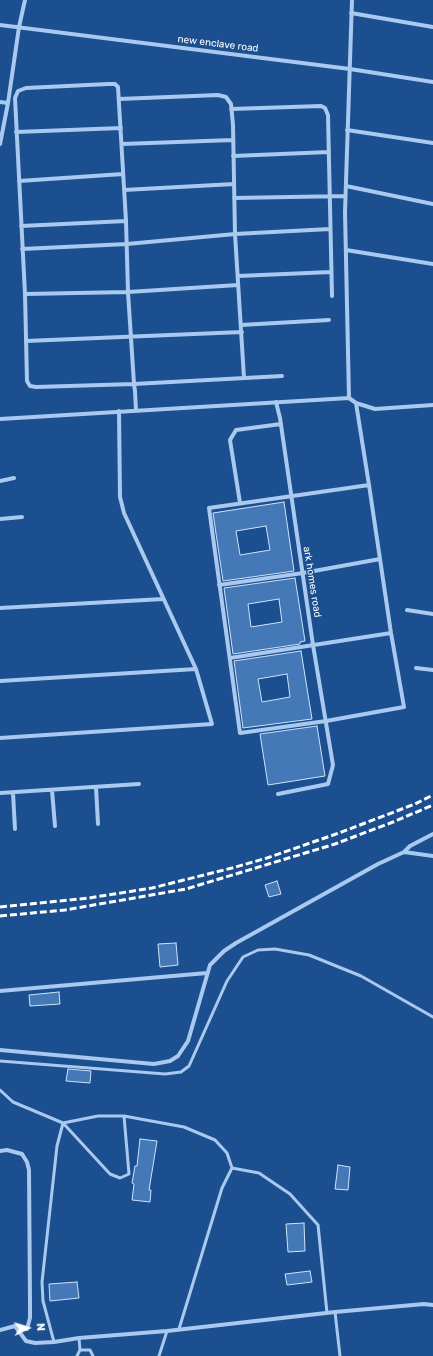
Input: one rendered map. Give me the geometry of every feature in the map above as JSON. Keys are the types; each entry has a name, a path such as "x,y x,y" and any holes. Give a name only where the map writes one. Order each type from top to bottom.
{"street":[{"path":"0,144 8,103 19,27 25,0"},
{"path":"349,398 346,186 352,0"},
{"path":"351,13 433,27"},
{"name":"new enclave road","path":"0,25 350,69 433,82"},
{"path":"136,411 134,384 128,292 126,220 118,87 114,84 26,88 18,91 15,98 25,294 27,381 30,386 134,384 282,376"},
{"path":"119,99 218,95 226,97 231,104 235,234 244,378"},
{"path":"0,102 8,103"},
{"path":"231,109 321,106 325,108 328,115 332,296"},
{"path":"16,132 121,128"},
{"path":"347,130 433,143"},
{"path":"122,144 233,140"},
{"path":"233,156 329,152"},
{"path":"19,181 123,174"},
{"path":"124,190 234,184"},
{"path":"346,186 433,204"},
{"path":"234,198 346,196"},
{"path":"21,226 126,220"},
{"path":"22,249 127,244 235,234 330,229"},
{"path":"346,250 433,264"},
{"path":"238,276 331,272"},
{"path":"25,294 128,292 238,285"},
{"path":"241,325 329,320"},
{"path":"26,341 242,332"},
{"path":"0,419 349,398 356,403 375,410 433,405"},
{"name":"ark homes road","path":"276,402 281,424 333,765 328,784 278,794"},
{"path":"356,403 369,485 391,633 404,707 326,721 240,733 208,508 369,485"},
{"path":"0,738 212,724 196,669 124,513 120,497 119,411"},
{"path":"240,504 230,440 236,430 281,424"},
{"path":"0,481 14,478"},
{"path":"0,519 22,517"},
{"path":"219,585 303,573 380,559"},
{"path":"0,608 163,599"},
{"path":"407,610 433,614"},
{"path":"230,658 391,633"},
{"path":"416,668 433,670"},
{"path":"0,681 196,669"},
{"path":"0,793 139,784"},
{"path":"96,787 98,824"},
{"path":"52,790 55,826"},
{"path":"13,792 16,829"},
{"path":"0,1050 154,1064 170,1061 178,1056 188,1041 210,965 224,951 378,864 404,852 410,846 433,834"},
{"path":"404,852 433,856"},
{"path":"0,991 207,973"},
{"path":"0,1151 7,1150 22,1154 27,1162 29,1170 30,1318 27,1328 15,1326 0,1330"},
{"path":"15,1326 26,1341 54,1342 79,1338 167,1331 335,1312 433,1304"}],"lane":[{"path":"0,1061 165,1074 181,1072 189,1066 227,981 244,957 258,950 275,949 309,955 361,976 433,1017"},
{"path":"0,1090 13,1102 63,1123 110,1174 120,1178 129,1174 124,1116"},
{"path":"63,1123 98,1116 124,1116 184,1127 215,1140 227,1153 232,1168 222,1188 179,1329"},
{"path":"54,1342 43,1301 42,1282 57,1146 63,1123"},
{"path":"232,1168 259,1173 290,1194 318,1225 327,1313"},
{"path":"335,1312 340,1356"},
{"path":"159,1356 167,1331"},
{"path":"77,1356 80,1350 79,1338"},
{"path":"80,1350 90,1350 93,1356"}],"building":[{"path":"284,502 294,571 223,581 213,513","holes":["266,526 270,550 240,555 236,531"]},
{"path":"295,578 305,641 300,642 300,644 233,654 224,588","holes":["279,599 282,622 251,627 248,604"]},
{"path":"301,651 312,719 243,728 234,661","holes":["287,674 290,697 262,702 258,679"]},
{"path":"317,726 325,776 268,785 260,734"},
{"path":"277,881 281,894 269,897 265,885"},
{"path":"176,943 178,965 160,967 158,944"},
{"path":"59,992 60,1004 30,1006 29,995"},
{"path":"68,1069 91,1071 90,1083 66,1081"},
{"path":"140,1139 157,1141 149,1190 151,1190 150,1202 132,1200 134,1184 132,1183 135,1166 137,1166"},
{"path":"338,1165 350,1167 348,1190 335,1189"},
{"path":"304,1223 305,1251 288,1252 286,1224"},
{"path":"310,1271 312,1282 287,1285 285,1274"},
{"path":"77,1282 79,1298 50,1301 49,1284"}],"railway":[{"path":"0,907 89,898 152,888 232,868 267,858 339,833 415,804 433,795"},
{"path":"0,916 65,910 186,889 335,844 433,805"}]}
